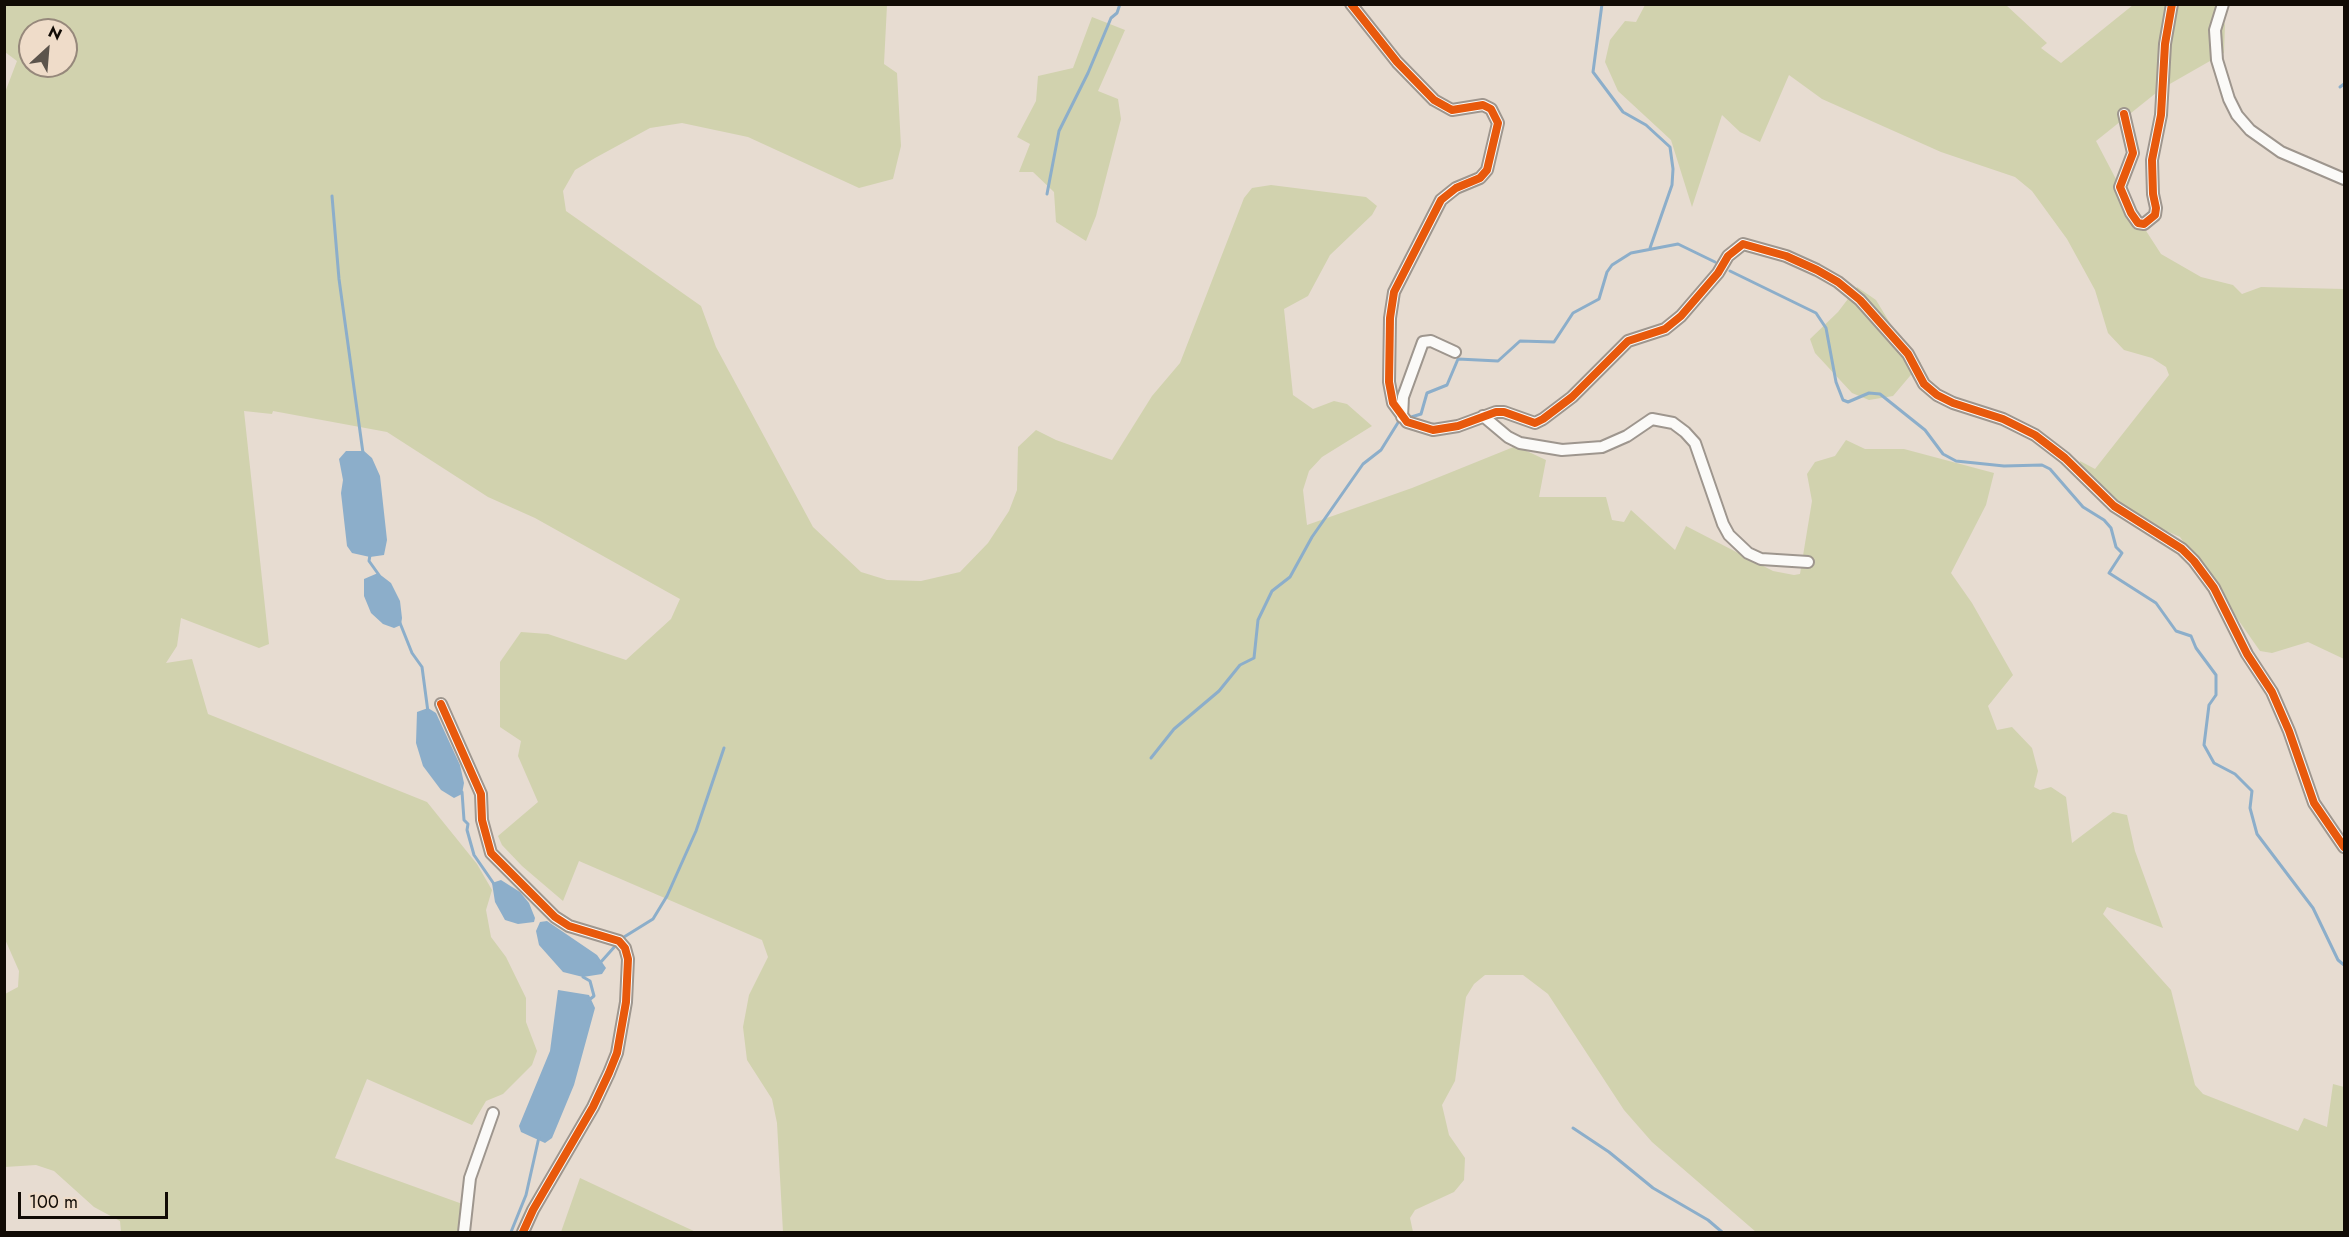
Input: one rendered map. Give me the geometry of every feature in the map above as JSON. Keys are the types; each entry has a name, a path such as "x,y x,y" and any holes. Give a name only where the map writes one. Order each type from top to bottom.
{"street":[{"path":"1352,4 1397,63 1434,100 1452,110 1483,105 1491,109 1498,123 1487,170 1480,178 1456,188 1442,200 1394,292 1390,318 1389,382 1393,403 1402,417 1412,426 1432,430 1458,426 1483,416 1504,412 1535,423 1543,419 1572,396 1628,341 1665,329 1681,316 1718,273 1728,256 1743,244 1786,256 1817,270 1838,282 1860,300 1908,354 1924,384 1936,395 2003,419 2035,435 2065,458 2114,506 2182,549 2194,561 2214,588 2247,654 2272,692 2289,730 2314,804 2344,847"},
{"path":"2124,114 2133,153 2120,187 2131,213 2138,223 2144,224 2155,215 2156,208 2153,194 2152,160 2162,115 2165,44 2172,4"},
{"path":"2223,4 2215,30 2217,60 2229,99 2237,115 2250,130 2281,152 2344,179"},
{"path":"1402,417 1403,397 1423,342 1431,341 1455,352"},
{"path":"1483,416 1520,443 1562,450 1602,447 1627,436 1652,419 1672,423 1686,432 1695,443 1723,524 1729,535 1748,553 1761,560 1808,562"},
{"path":"441,704 481,794 482,820 491,853 555,916 568,926 619,941 625,948 628,959 626,1002 617,1053 593,1107 533,1210 524,1233"},
{"path":"464,1233 470,1178 493,1113"}],"green space":[{"path":"5,5 887,5 884,64 897,73 901,146 893,179 859,188 748,137 682,123 650,128 595,158 575,170 563,191 566,211 701,306 716,347 813,527 861,572 887,580 921,581 960,572 988,543 1009,511 1017,490 1018,447 1036,430 1056,440 1112,460 1152,396 1180,363 1244,198 1252,188 1271,185 1366,197 1377,206 1372,215 1330,255 1308,296 1284,309 1293,395 1313,409 1334,401 1347,404 1372,426 1322,457 1309,471 1303,490 1307,525 1412,488 1516,446 1546,460 1539,497 1606,497 1612,520 1624,522 1631,510 1675,550 1686,526 1773,571 1794,575 1800,574 1812,501 1807,474 1815,462 1835,456 1846,440 1865,449 1904,449 1994,473 1986,505 1951,573 1972,603 2013,675 1988,706 1997,730 2012,727 2032,748 2038,771 2034,787 2040,790 2051,787 2066,797 2072,843 2113,812 2127,815 2135,851 2163,928 2107,907 2103,914 2171,990 2195,1085 2203,1094 2298,1131 2304,1118 2327,1127 2333,1084 2344,1087 2344,1232 1756,1232 1652,1142 1624,1110 1548,994 1523,975 1485,975 1474,984 1466,997 1455,1081 1442,1105 1449,1135 1465,1158 1464,1180 1454,1192 1415,1210 1410,1218 1413,1232 783,1232 777,1123 772,1099 747,1060 743,1027 749,995 768,957 762,940 579,861 563,901 522,866 502,845 498,836 538,802 518,756 521,741 500,727 500,662 521,632 548,634 626,660 671,619 680,599 535,518 488,497 387,432 273,411 272,414 244,411 269,644 259,648 181,618 177,646 166,663 192,659 208,714 427,802 477,864 492,890 486,910 491,937 506,957 526,998 526,1022 537,1051 532,1065 503,1094 486,1101 472,1125 367,1079 335,1158 468,1206 464,1232 121,1232 120,1221 94,1207 54,1171 36,1165 5,1167 5,994 18,987 19,971 4,937 4,95 17,61 5,52"},
{"path":"1645,5 2006,5 2047,43 2041,48 2061,63 2133,5 2219,5 2225,25 2224,53 2161,89 2096,141 2130,206 2161,254 2201,277 2233,285 2242,294 2261,287 2344,289 2344,659 2308,642 2272,653 2260,651 2180,537 2124,512 2081,476 2080,461 2095,469 2169,375 2166,367 2152,358 2124,350 2108,333 2095,290 2067,239 2032,191 2015,177 1941,152 1822,99 1789,75 1760,142 1740,132 1722,115 1692,207 1671,140 1618,91 1605,62 1610,40 1625,21 1636,22"},
{"path":"1092,17 1125,30 1098,91 1118,99 1121,119 1096,216 1086,241 1056,222 1054,192 1033,172 1019,172 1030,144 1017,137 1036,101 1038,76 1073,68"},
{"path":"1857,287 1876,300 1899,338 1921,363 1893,396 1869,400 1852,393 1815,353 1810,339 1838,312"},
{"path":"580,1178 659,1215 696,1232 561,1232"}],"water":[{"path":"346,451 364,451 372,458 380,476 387,540 384,555 370,557 352,553 347,546 341,493 343,480 339,459"},
{"path":"378,573 391,583 400,601 401,625 394,628 383,624 371,613 364,596 364,579"},
{"path":"428,708 436,713 460,765 464,783 462,794 454,798 441,790 423,766 416,743 417,712"},
{"path":"501,880 520,892 529,903 535,918 534,922 518,924 505,920 495,902 492,883"},
{"path":"547,921 597,955 606,968 602,974 583,977 563,972 539,945 536,931 540,922"},
{"path":"558,990 589,995 595,1008 574,1085 552,1138 545,1143 521,1132 519,1126 550,1051"}],"waterway":[{"path":"1047,194 1059,131 1088,73 1111,18 1117,13 1120,4"},
{"path":"1602,4 1593,72 1623,112 1646,125 1670,147 1673,169 1672,185 1650,248"},
{"path":"2340,87 2344,84"},
{"path":"332,196 339,279 363,453"},
{"path":"1408,418 1421,414 1427,393 1447,385 1458,359 1498,361 1520,341 1554,342 1573,313 1599,299 1607,272 1612,265 1631,253 1678,244 1715,262"},
{"path":"1730,271 1816,313 1826,328 1836,382 1843,400 1848,402 1869,393 1880,394 1925,430 1943,454 1956,461 2004,466 2042,465 2050,469 2083,507 2104,520 2111,528 2116,547 2122,553 2109,573 2156,603 2176,631 2191,636 2196,648 2216,675 2216,695 2209,705 2204,745 2214,763 2235,774 2252,791 2250,808 2257,834 2313,908 2338,960 2344,965"},
{"path":"1151,758 1174,729 1219,691 1240,665 1254,658 1258,620 1272,591 1290,577 1312,537 1363,464 1381,450 1399,421"},
{"path":"370,555 369,561 379,575"},
{"path":"400,623 412,653 422,667 428,712"},
{"path":"624,937 653,919 667,896 696,831 724,748"},
{"path":"462,792 464,820 468,824 467,830 474,855 494,884"},
{"path":"600,963 617,944"},
{"path":"583,977 590,981 594,996 589,1000"},
{"path":"1573,1128 1609,1152 1653,1188 1708,1220 1722,1232"},
{"path":"511,1232 526,1195 539,1137"}],"cycle path":[{"path":"1351,4 1397,62 1434,100 1452,110 1483,105 1491,109 1498,123 1487,170 1480,178 1456,188 1441,200 1394,292 1390,318 1389,382 1393,403 1407,422 1433,430 1458,426 1496,412 1504,412 1535,423 1543,419 1572,397 1628,341 1665,329 1681,316 1718,273 1728,256 1743,244 1786,256 1817,270 1838,282 1860,300 1908,354 1924,384 1937,395 1953,403 2003,419 2035,435 2065,458 2114,506 2182,549 2194,561 2214,588 2247,654 2272,692 2289,731 2314,803 2344,847"},
{"path":"2124,114 2133,153 2120,187 2131,213 2138,223 2144,224 2155,215 2156,208 2153,194 2152,160 2161,115 2165,44 2172,4"},
{"path":"441,704 481,794 482,820 491,853 555,917 569,926 619,941 625,948 628,959 626,1002 617,1053 593,1107 533,1210 523,1232"}]}
